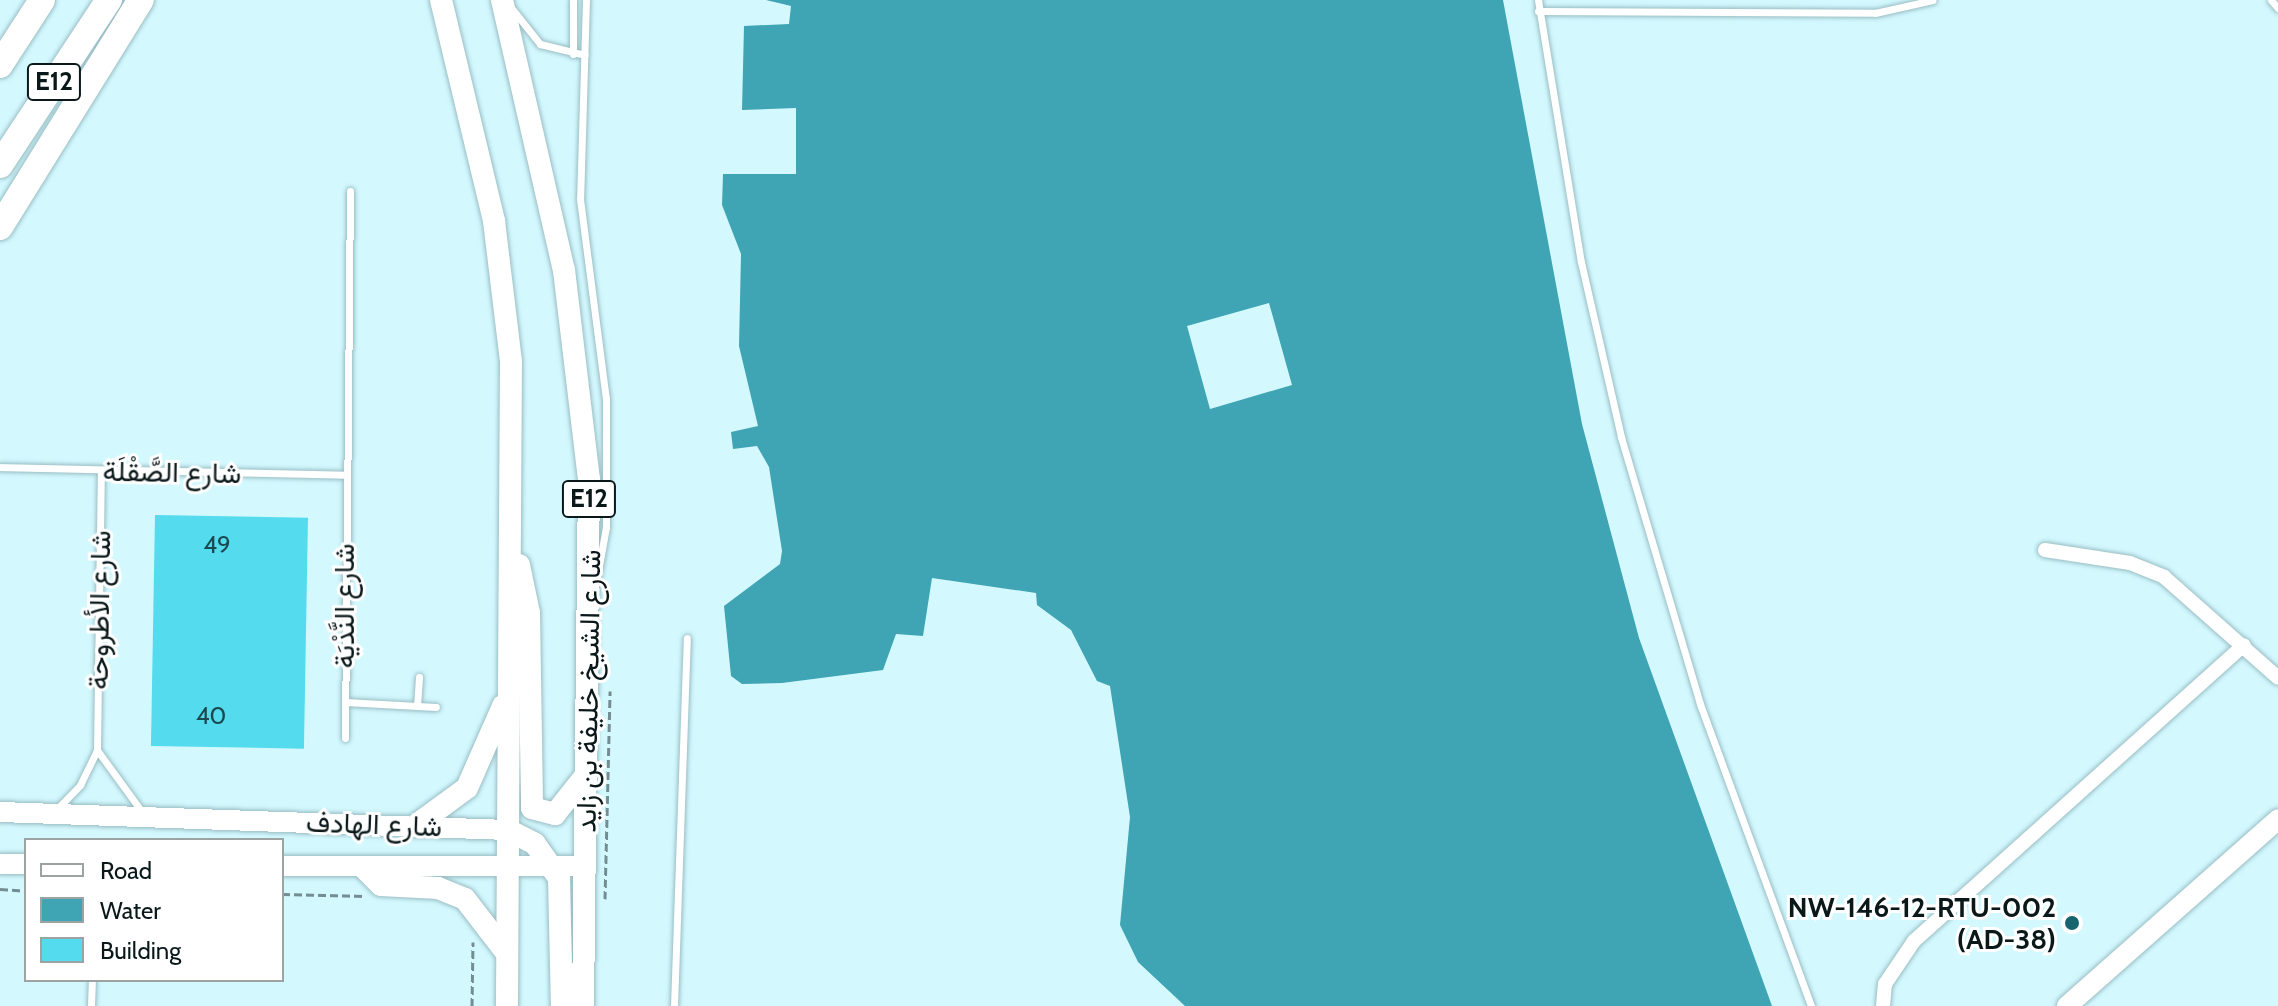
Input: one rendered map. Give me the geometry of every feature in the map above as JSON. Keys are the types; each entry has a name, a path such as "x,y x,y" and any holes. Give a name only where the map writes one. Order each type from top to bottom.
{"highway":[{"name":"E12","path":"0,65 42,0"},
{"name":"E12","path":"0,165 109,0"},
{"path":"0,227 141,0"}],"main road":[{"path":"441,0 502,267 511,361 507,1006"},
{"name":"شارع الشيخ خليفة بن زايد","path":"502,0 571,317 589,479 583,1006"},
{"path":"511,550 529,613 532,808 555,814 586,774"},
{"path":"415,826 453,801 480,770 510,686"},
{"path":"508,830 535,844 554,867 562,906 562,1006"},
{"path":"363,867 381,885 438,888 465,899 505,952"}],"street":[{"path":"2045,550 2130,563 2164,577 2278,678"},
{"path":"1883,1006 1885,984 1914,941 2244,645"},
{"name":"شارع الهادف","path":"0,812 508,830"},
{"path":"2067,1006 2278,819"},
{"path":"0,864 24,864"},
{"name":"شارع الهادف","path":"284,866 585,866"}],"lane":[{"path":"502,0 534,40 573,54 585,55"},
{"path":"573,0 573,54"},
{"path":"586,0 580,199 607,426 604,548 588,607"},
{"path":"1538,0 1581,262 1637,495 1715,748 1811,1006"},
{"path":"1538,11 1875,13 1933,0"},
{"path":"2271,0 2278,8"},
{"name":"شارع النَّدْيَة","path":"345,738 343,475 350,191"},
{"name":"شارع الصَّقْلَة","path":"0,467 343,475"},
{"name":"شارع الأطروحة","path":"52,813 80,785 97,750 101,470"},
{"path":"674,1006 687,638"},
{"path":"417,706 419,677"},
{"path":"345,702 436,707"},
{"name":"شارع الأطروحة","path":"97,750 117,787 147,816"},
{"path":"91,1006 92,982"}],"path":[{"path":"605,903 610,691"},
{"path":"0,889 24,891"},
{"path":"284,894 377,897"},
{"path":"472,1006 473,935"}],"water":[{"path":"766,0 1503,0 1582,424 1639,638 1772,1006 1185,1006 1138,962 1120,925 1130,817 1110,686 1097,681 1071,630 1037,605 1036,593 932,578 923,636 896,634 883,670 782,683 742,684 731,676 724,606 780,564 782,551 769,467 757,446 733,449 731,432 758,426 739,346 741,254 722,205 723,174 796,174 796,108 742,110 744,26 789,24 791,6","holes":["1269,303 1292,385 1210,409 1187,326"]}],"building":[{"path":"155,515 308,518 304,749 151,746"}],"place":[{"name":"NW-146-12-RTU-002 (AD-38)","path":"2072,923"}]}
